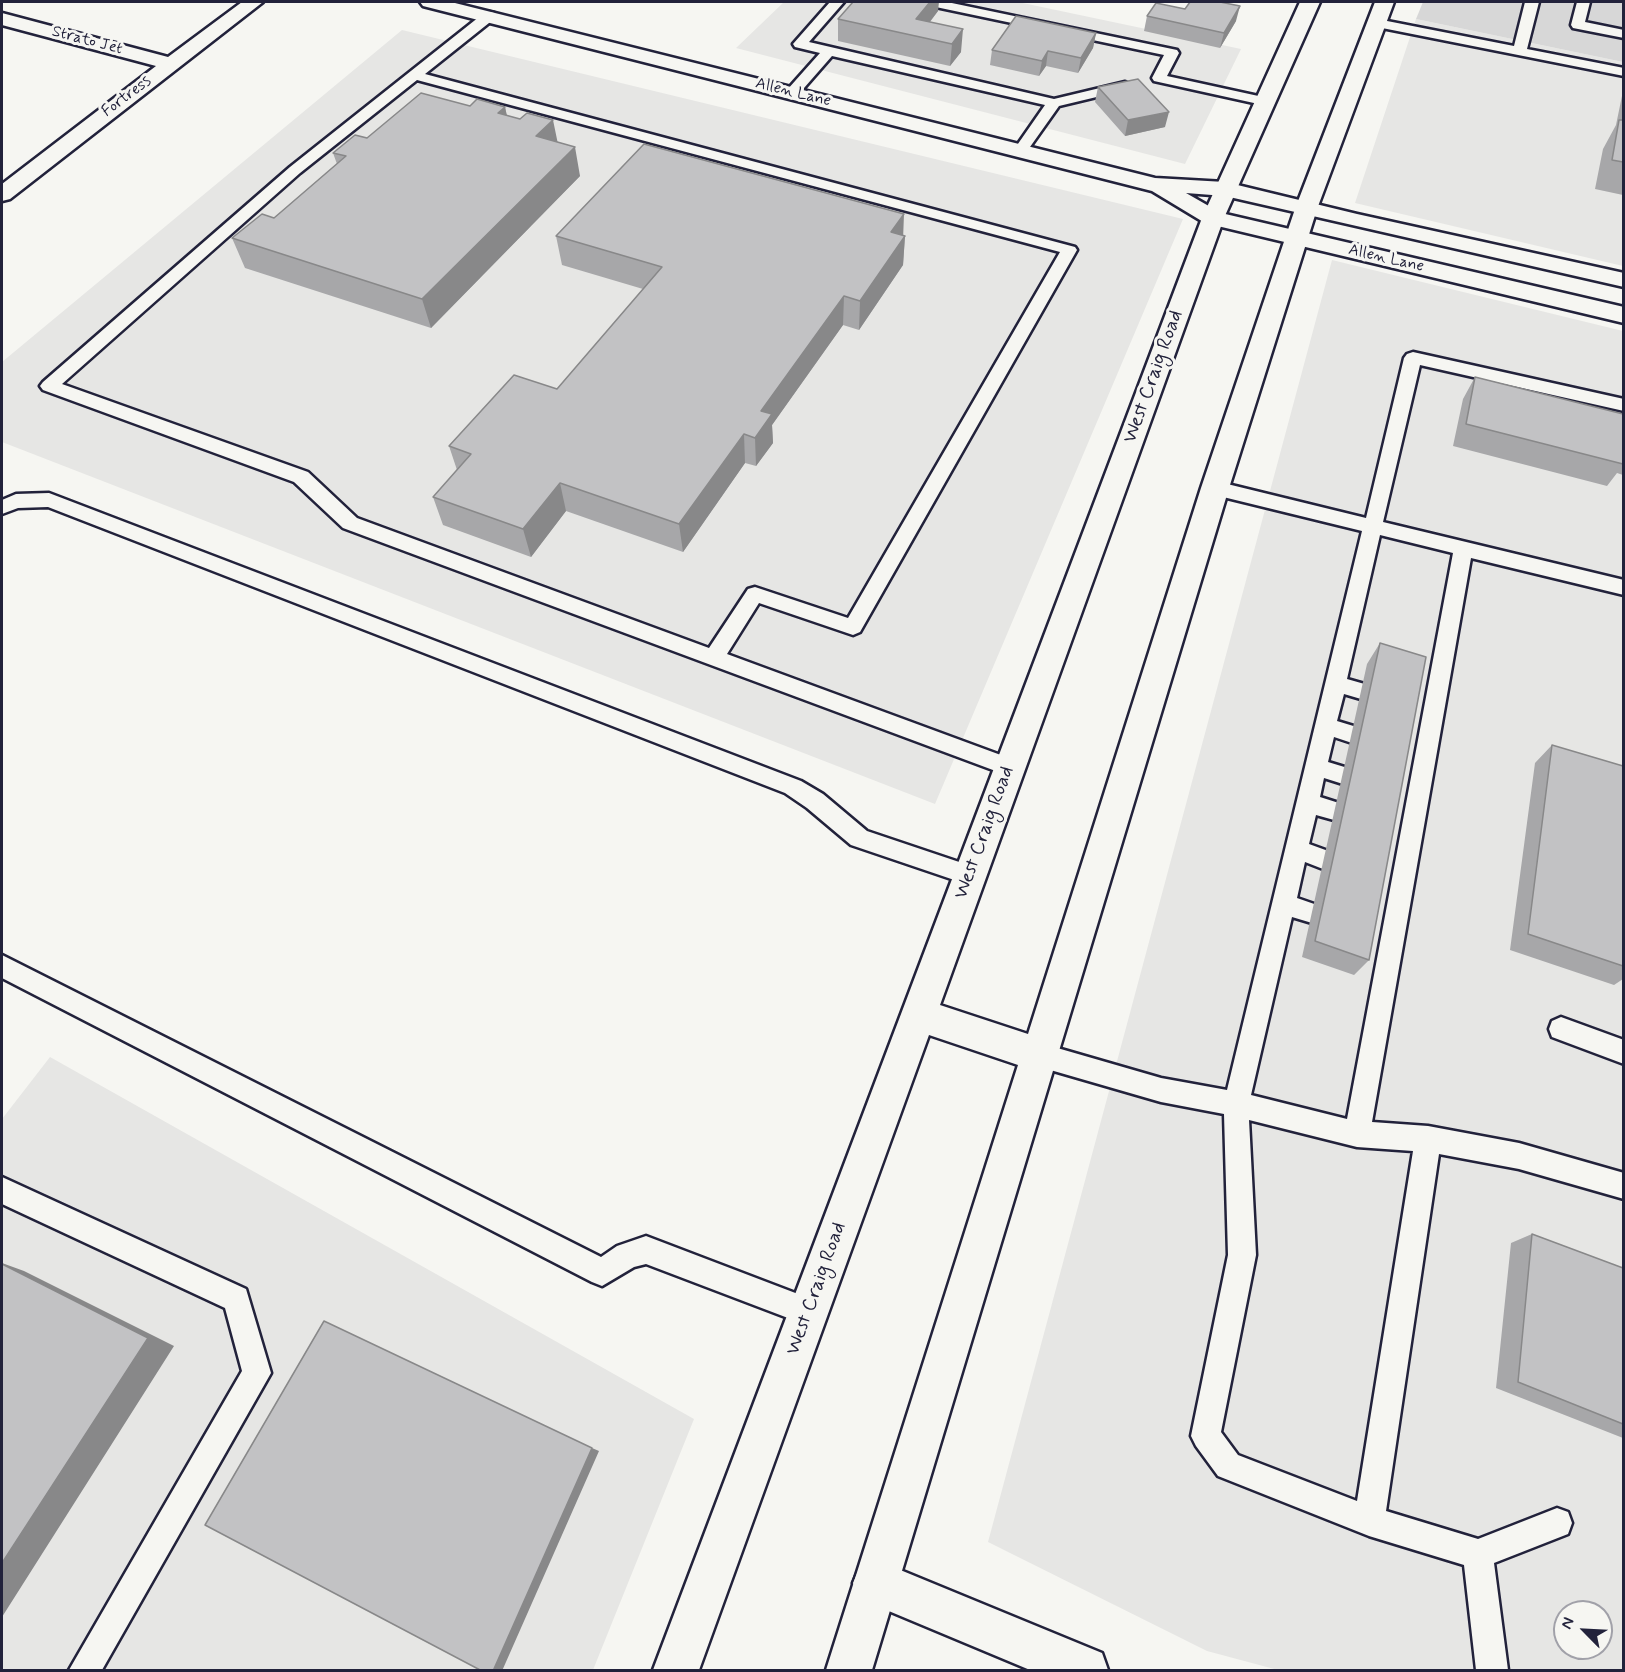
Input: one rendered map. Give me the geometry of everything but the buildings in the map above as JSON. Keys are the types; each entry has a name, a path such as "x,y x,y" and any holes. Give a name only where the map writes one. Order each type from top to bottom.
{"main road":[{"name":"Fortress","path":"2,194 253,2"},
{"name":"Allen Lane","path":"430,2 1155,185 1225,189 1623,280"},
{"name":"West Craig Road","path":"676,1671 1213,218 1263,101 1310,2"},
{"path":"849,1671 1215,488 1306,209 1385,2"},
{"name":"Strato Jet","path":"2,19 172,64"},
{"name":"Allen Lane","path":"1155,185 1213,218 1623,315"},
{"path":"918,1014 1040,1055"},
{"path":"876,1583 1085,1671"}],"lane":[{"path":"837,2 800,44 1054,104 1148,80 1263,101"},
{"path":"931,2 1172,53 1148,80"},
{"path":"1520,51 1532,2"},
{"path":"1583,2 1578,25 1623,34"},
{"path":"489,16 295,170 49,386 301,477 350,523 1009,767"},
{"path":"1377,23 1623,72"},
{"path":"792,93 829,51"},
{"path":"414,75 1069,250 853,627 755,594 714,657"},
{"path":"1020,152 1054,104"},
{"path":"1557,1523 1478,1554 1369,1521 1228,1466 1206,1437 1242,1255 1236,1104 1413,358 1623,405"},
{"path":"1215,488 1623,588"},
{"path":"2,507 16,501 49,500 792,786 859,838 969,875"},
{"path":"1357,1134 1382,937 1425,710 1463,549"},
{"path":"1336,684 1361,691"},
{"path":"1326,726 1352,734"},
{"path":"1316,767 1343,775"},
{"path":"1308,803 1334,811"},
{"path":"1297,850 1323,859"},
{"path":"1284,904 1312,913"},
{"path":"2,966 602,1272 627,1256 646,1250 809,1312"},
{"path":"1561,1029 1623,1052"},
{"path":"1040,1055 1161,1090 1236,1104 1357,1134 1428,1139 1519,1156 1623,1186"},
{"path":"1369,1521 1428,1139"},
{"path":"2,1190 236,1299 257,1373 85,1671"},
{"path":"1478,1554 1492,1671"}],"shaded area":[{"path":"784,2 1018,2 1241,49 1185,164 736,48"},
{"path":"1423,2 1623,2 1623,62 1416,19"},
{"path":"1416,19 1623,62 1623,266 1355,203"},
{"path":"402,30 1183,219 935,804 2,442 2,362"},
{"path":"1332,260 1623,331 1623,1670 1278,1670 1207,1651 988,1542"},
{"path":"50,1057 694,1419 593,1670 2,1670 2,1119"}]}
